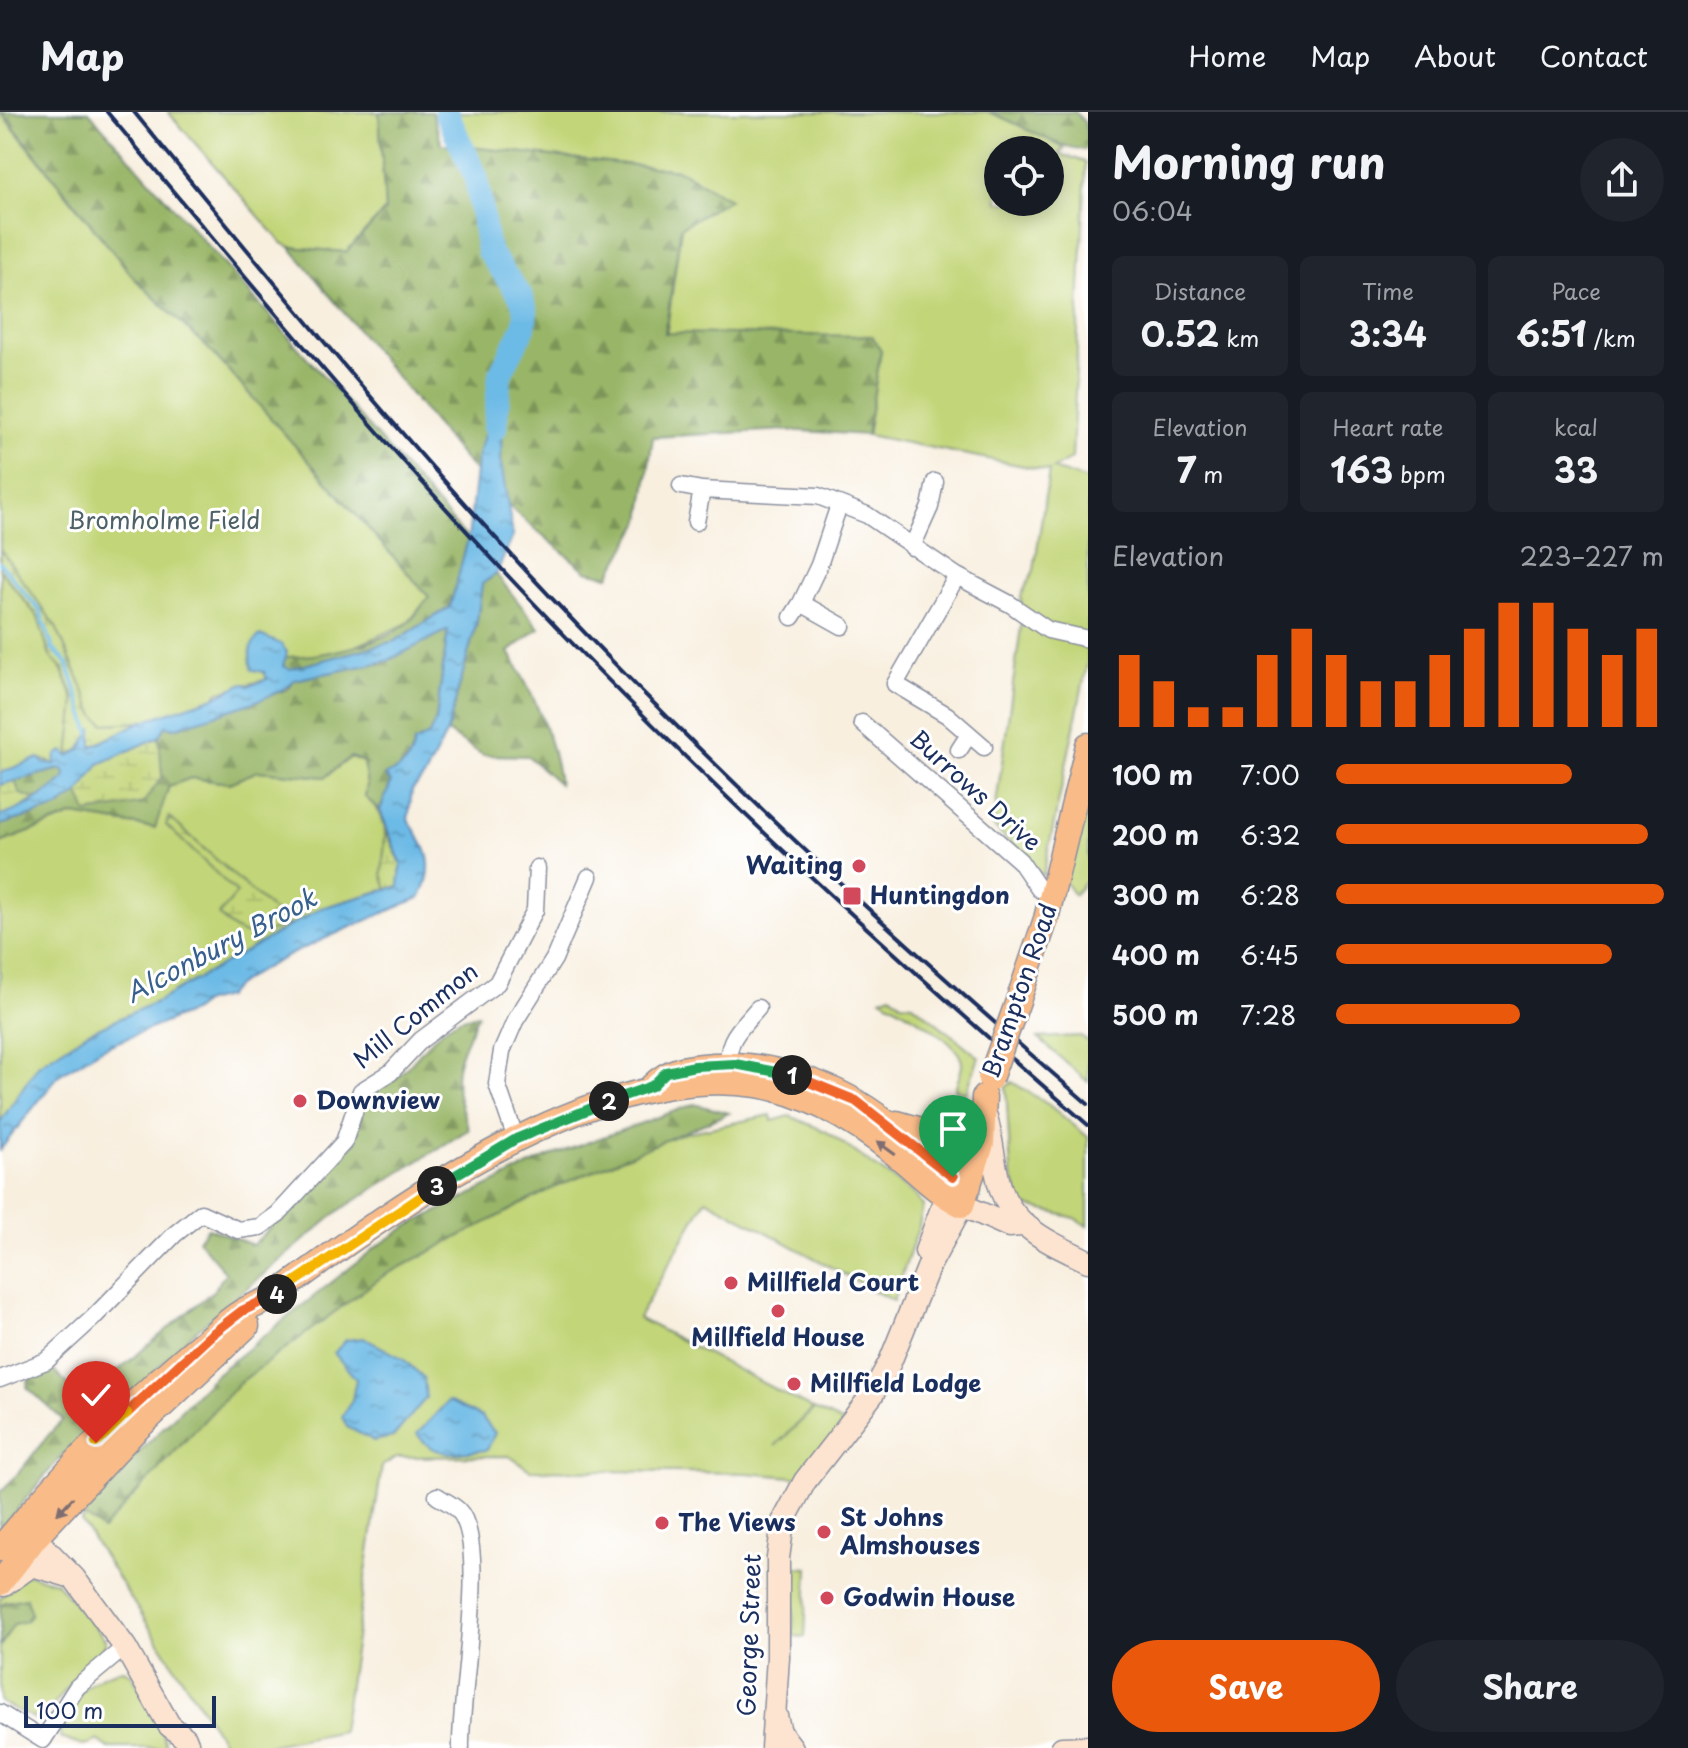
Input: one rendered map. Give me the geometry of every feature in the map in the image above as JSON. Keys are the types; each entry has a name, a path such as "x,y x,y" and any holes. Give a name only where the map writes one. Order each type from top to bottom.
{"main road":[{"name":"Brampton Road","path":"805,1481 872,1395 890,1362 958,1191 983,1102 1053,894 1088,745"},
{"path":"0,1586 28,1530 69,1470 200,1345 242,1311 269,1299 388,1216 516,1139 652,1086 666,1072 779,1072 821,1085 856,1101 884,1120 958,1191"},
{"path":"727,1073 795,1094 835,1112 895,1154 958,1191 1015,1217 1088,1261"},
{"path":"884,1120 939,1135 983,1102 998,1181 1015,1217"},
{"name":"George Street","path":"782,1745 775,1711 779,1539 789,1507 805,1481"},
{"path":"0,1549 28,1530"},
{"path":"28,1530 74,1578 125,1647 170,1737 185,1738 189,1748"},
{"path":"0,1586 32,1565 74,1578"},
{"path":"1062,1748 1088,1747"}],"street":[{"path":"912,547 922,505 935,482"},
{"path":"681,486 702,490 776,491 818,496 867,515 957,576 1010,604 1048,630 1088,639"},
{"path":"696,522 702,490"},
{"path":"839,505 819,565 796,610 842,626"},
{"path":"957,576 892,690 947,715 963,743 984,747"},
{"name":"Burrows Drive","path":"862,723 1020,861 1039,889 1053,894"},
{"name":"Mill Common","path":"0,1379 46,1361 201,1213 238,1230 260,1227 278,1214 344,1142 361,1091 390,1073 421,1040 497,983 535,910 537,868"},
{"path":"516,1139 497,1084 502,1051 515,1021 554,959 589,877"},
{"path":"727,1073 731,1040 758,1008"},
{"path":"437,1496 460,1511 470,1542 473,1586 461,1748"},
{"path":"1,1718 43,1740 77,1687 125,1647"}],"green space":[{"name":"Bromholme Field","path":"0,112 134,278 213,353 429,597 408,623 354,647 307,657 285,657 263,672 268,679 218,692 215,697 142,722 105,724 95,716 56,627 0,549"},
{"path":"2,112 89,112 468,539 450,607 395,641 290,669 283,666 285,657 349,648 397,630 411,620 429,597 213,353 134,278"},
{"path":"168,112 379,112 385,210 346,252 290,247 282,243"},
{"path":"379,112 432,112 442,144 679,170 729,199 681,227 665,333 872,336 881,350 867,435 785,430 653,437 641,521 609,576 586,571 515,512 463,458 290,247 346,252 385,211"},
{"path":"457,112 988,112 1017,122 1042,136 984,136 984,216 1064,216 1064,155 1086,162 1072,458 1053,469 1088,480 1088,660 1043,876 993,826 1022,620 1021,596 1034,570 1049,471 867,435 881,350 666,337 681,227 728,200 679,170 469,147"},
{"path":"988,112 1075,112 1085,123 1088,146 1085,150 1072,148 1064,145 1064,136 1040,136"},
{"path":"0,549 56,627 95,716 105,724 142,722 91,747 92,732 80,750 69,757 75,700 62,668 50,656 38,617 0,570"},
{"path":"0,570 38,617 50,656 61,668 75,701 69,757 55,764 39,758 0,773"},
{"path":"496,574 539,628 509,652 541,715 559,784 528,756 483,755 447,732 477,621 482,584"},
{"path":"448,629 436,720 429,736 414,743 405,764 386,776 391,782 380,810 365,797 367,785 363,762 351,757 325,777 258,771 229,783 191,778 169,786 155,828 74,815 0,843 0,825 57,808 79,793 87,813 162,777 159,737 166,726 175,728 288,689 294,680 387,661"},
{"path":"159,737 162,777 143,803 87,813 79,793 99,764"},
{"path":"351,757 363,762 367,785 365,797 383,822 383,870 387,889 321,908 176,994 87,1033 0,1122 0,843 74,815 154,828 169,786 191,778 229,783 258,771 325,777"},
{"path":"63,769 66,777 54,790 35,799 20,794 14,779"},
{"path":"14,779 20,794 35,799 15,812 0,816 0,785"},
{"path":"1088,786 1088,878 1074,895 1064,881"},
{"path":"169,817 289,925 251,935 228,924 219,915 237,893 166,825"},
{"path":"386,831 401,864 399,886 387,889 382,874"},
{"path":"891,994 901,1003 913,1004 979,1057 966,1093 955,1089 962,1067 959,1055 928,1026 881,998"},
{"path":"478,1015 459,1059 456,1083 469,1129 340,1210 191,1335 101,1424 64,1453 0,1530 0,1492 63,1420 27,1387 28,1380 49,1366 84,1399 213,1291 226,1273 198,1240 208,1228 253,1245 356,1141 363,1097 396,1078 453,1022"},
{"path":"1081,1036 1088,1042 1088,1082 1038,1038"},
{"path":"1012,1082 1049,1105 1088,1137 1088,1226 1075,1218 1022,1205 1011,1172 1006,1087"},
{"path":"694,1104 729,1113 551,1189 383,1276 238,1384 102,1530 80,1512 216,1374 406,1227 545,1158"},
{"path":"771,1115 772,1121 790,1116 827,1132 915,1195 923,1206 893,1301 706,1199 638,1318 813,1409 775,1446 814,1409 848,1425 803,1478 747,1473 530,1470 509,1456 397,1457 382,1466 342,1731 266,1746 224,1743 81,1521 219,1377 569,1158"},
{"path":"795,1567 808,1568 805,1637 793,1636"},
{"path":"26,1574 56,1582 106,1640 102,1652 74,1679 41,1722 0,1702 0,1598"},
{"path":"26,1598 31,1613 26,1621 14,1624 0,1647 0,1607 5,1602"},
{"path":"124,1670 131,1674 158,1719 167,1748 109,1748 98,1740 79,1744 60,1737 66,1713 80,1692 100,1677"}],"water":[{"path":"503,378 501,463 513,536 496,574 482,584 477,621 447,732 425,776 412,790 408,820 421,839 429,866 421,897 284,958 257,972 226,997 205,1002 193,1011 103,1048 59,1075 0,1150 0,1122 38,1065 87,1033 158,1001 321,908 399,886 401,864 380,810 391,783 385,775 405,764 414,743 429,735 436,720 448,630 387,661 294,680 274,694 240,707 175,728 166,726 159,737 99,764 79,793 57,808 0,825 0,816 35,801 66,777 63,769 0,785 0,773 39,758 44,763 55,764 56,755 63,751 69,756 80,750 92,730 92,747 140,722 215,697 243,683 249,686 267,679 264,672 252,670 251,665 251,647 260,635 281,644 287,652 283,666 290,669 395,641 450,607 468,539 478,454"},
{"path":"364,1338 402,1358 424,1378 426,1398 393,1437 374,1441 347,1427 342,1417 352,1400 356,1379 334,1353 346,1340"},
{"path":"448,1401 482,1417 495,1433 487,1450 448,1453 432,1448 417,1434"}],"waterway":[{"name":"Alconbury Brook","path":"446,112 476,177 488,251 520,295 526,311 524,327 500,374 495,428"},
{"path":"0,563 40,611 53,649 67,663 90,733"}],"railway":[{"path":"107,112 356,407 580,651 793,860 1088,1125"},
{"path":"134,112 422,456 613,662 846,888 1088,1104"}],"place":[{"name":"Waiting","path":"859,866"},
{"name":"Huntingdon","path":"852,896"},
{"name":"Downview","path":"300,1101"},
{"name":"Millfield Court","path":"731,1283"},
{"name":"Millfield House","path":"778,1311"},
{"name":"Millfield Lodge","path":"794,1384"},
{"name":"The Views","path":"662,1523"},
{"name":"St Johns Almshouses","path":"824,1532"},
{"name":"Godwin House","path":"827,1598"}],"route":[{"path":"96,1443 145,1394 242,1311 269,1299 401,1208 516,1139 652,1086 666,1072 695,1066 735,1064 779,1072 832,1089 884,1120 953,1177"}]}
